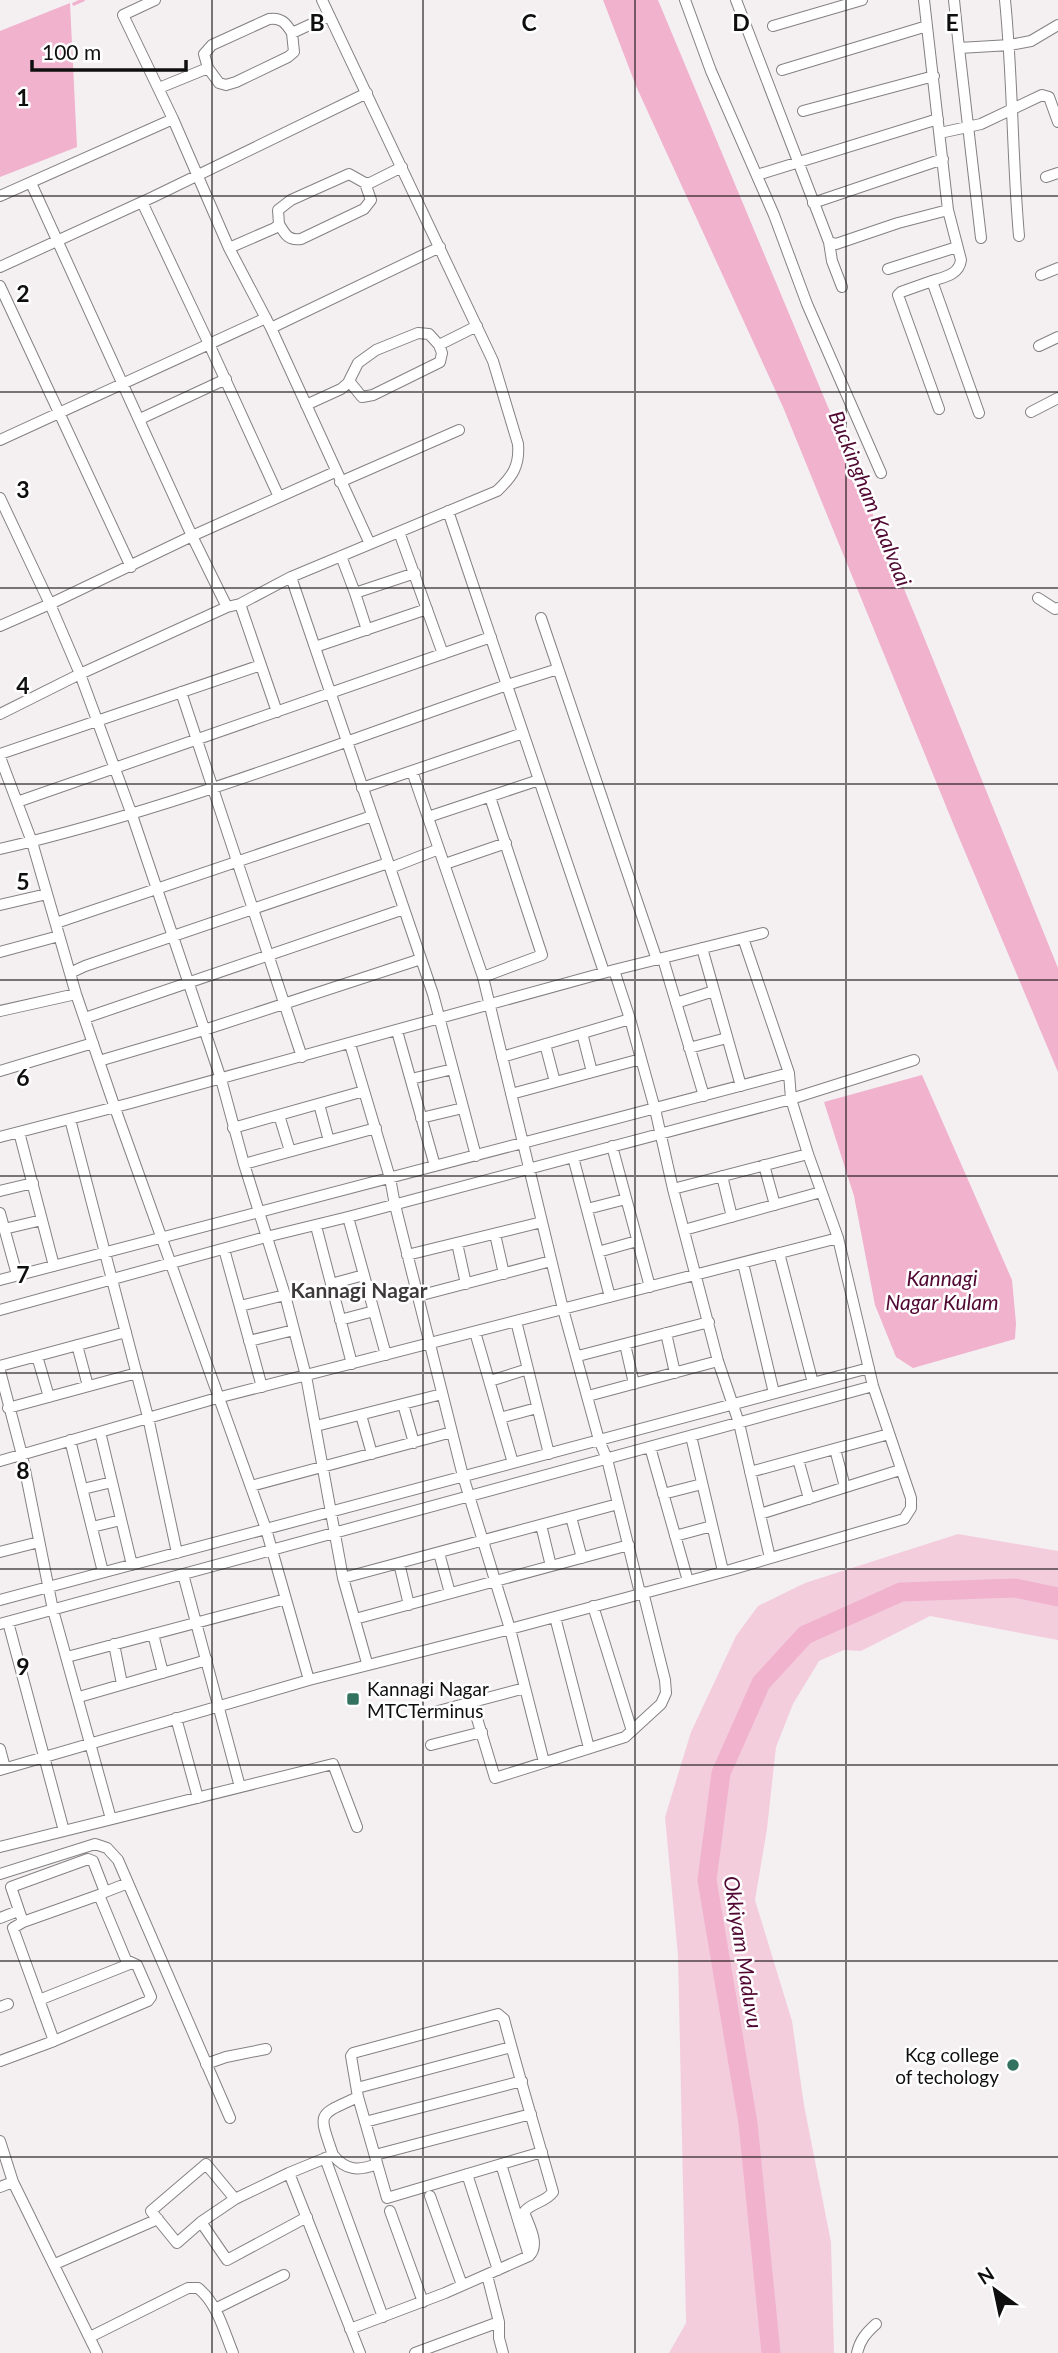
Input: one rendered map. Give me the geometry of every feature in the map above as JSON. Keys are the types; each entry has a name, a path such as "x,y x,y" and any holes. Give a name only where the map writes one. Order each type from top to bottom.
{"street":[{"path":"155,0 123,15 173,118 229,248 268,323 370,544"},
{"path":"0,714 80,674 227,607 240,604 291,577 497,491 512,478 519,458 518,444 494,362 322,0"},
{"path":"685,0 711,71 757,175 807,304 881,474"},
{"path":"736,0 829,242 832,261 842,287"},
{"path":"773,26 862,0"},
{"path":"924,0 948,210 961,260 958,269 950,275 898,295 939,408"},
{"path":"954,0 981,238"},
{"path":"1005,0 1010,45 1019,236"},
{"path":"292,33 329,16"},
{"path":"269,19 282,20 292,33 294,52 236,82 226,85 219,83 208,68 204,54 206,49 269,19"},
{"path":"959,48 1031,41 1058,25"},
{"path":"782,70 927,26"},
{"path":"159,89 208,68"},
{"path":"803,111 934,76"},
{"path":"0,267 142,202 367,93"},
{"path":"940,133 969,128 1037,96 1047,96 1058,122"},
{"path":"0,196 173,118"},
{"path":"757,175 938,119"},
{"path":"813,203 943,159"},
{"path":"365,183 379,180 402,167"},
{"path":"1046,177 1058,173"},
{"path":"349,174 365,183 371,196 369,205 352,215 293,240 279,224 278,210 292,200 349,174"},
{"path":"31,183 227,607"},
{"path":"142,202 279,497"},
{"path":"829,242 835,244 948,210"},
{"path":"229,248 279,224"},
{"path":"0,440 209,344 268,323 440,247"},
{"path":"888,268 957,247"},
{"path":"1041,275 1058,268"},
{"path":"932,281 979,413"},
{"path":"0,286 131,567"},
{"path":"439,345 477,326"},
{"path":"306,404 341,389 349,381 358,363 376,350 407,337 426,332 436,339 442,353 440,362 373,395 362,397 349,381"},
{"path":"1039,346 1058,337"},
{"path":"140,419 226,379"},
{"path":"1031,412 1058,398"},
{"path":"0,626 279,497 459,430"},
{"path":"0,498 80,674 132,815 221,1079 233,1128 285,1294 306,1376 343,1578 367,1663"},
{"path":"448,511 539,780 609,971 631,1019 718,1361 739,1423 770,1558"},
{"path":"400,532 443,654"},
{"path":"341,556 367,630"},
{"path":"355,593 415,573"},
{"path":"291,577 421,958 475,1156"},
{"path":"1038,598 1055,609 1058,608"},
{"path":"240,604 277,712"},
{"path":"315,648 427,609"},
{"path":"541,618 676,1003 704,1096"},
{"path":"17,802 491,637"},
{"path":"261,665 0,755 32,842 76,994 115,1108 266,1529 309,1680"},
{"path":"0,849 132,815 558,669"},
{"path":"181,692 302,1057"},
{"path":"362,788 523,733"},
{"path":"412,771 483,977 563,1309 599,1440 607,1459 665,1680 666,1693 661,1704 618,1740 495,1778 472,1702"},
{"path":"428,817 539,780"},
{"path":"483,977 542,955 490,797"},
{"path":"56,923 372,816"},
{"path":"445,864 506,843"},
{"path":"70,973 253,909 439,849"},
{"path":"0,905 47,894"},
{"path":"85,1018 404,909"},
{"path":"0,1137 350,1044 609,971 764,933"},
{"path":"0,952 60,936"},
{"path":"0,1749 3,1769 367,1663 555,1617 904,1519 911,1508 911,1498 873,1386 838,1238 808,1154 792,1099 789,1073 743,938"},
{"path":"702,948 741,1086"},
{"path":"99,1061 204,1030 421,958"},
{"path":"676,1003 714,991"},
{"path":"0,1011 76,994"},
{"path":"502,1057 631,1019"},
{"path":"397,1031 435,1166"},
{"path":"582,1033 592,1072"},
{"path":"689,1048 727,1038"},
{"path":"0,1070 93,1043"},
{"path":"350,1044 390,1178 463,1476 510,1629 544,1762"},
{"path":"545,1044 555,1082"},
{"path":"511,1094 641,1059"},
{"path":"0,1310 792,1099 914,1060"},
{"path":"411,1079 453,1069"},
{"path":"0,1280 789,1073"},
{"path":"233,1128 364,1091"},
{"path":"319,1104 329,1141"},
{"path":"421,1118 463,1108"},
{"path":"279,1115 290,1151"},
{"path":"70,1119 148,1417 177,1553"},
{"path":"244,1164 376,1128"},
{"path":"19,1132 54,1266"},
{"path":"612,1146 650,1287"},
{"path":"673,1189 808,1154"},
{"path":"573,1157 610,1297"},
{"path":"764,1166 775,1205"},
{"path":"722,1176 732,1217"},
{"path":"0,1191 33,1183"},
{"path":"684,1230 821,1192"},
{"path":"587,1209 626,1199"},
{"path":"0,1213 17,1275"},
{"path":"348,1217 386,1355"},
{"path":"5,1230 42,1220"},
{"path":"407,1255 542,1222"},
{"path":"316,1226 352,1364"},
{"path":"495,1234 504,1273"},
{"path":"0,1461 217,1398 838,1238"},
{"path":"598,1252 637,1241"},
{"path":"457,1243 466,1284"},
{"path":"224,1249 262,1387"},
{"path":"779,1253 813,1383"},
{"path":"418,1296 551,1261"},
{"path":"743,1263 774,1393"},
{"path":"331,1284 364,1275"},
{"path":"240,1306 285,1294"},
{"path":"340,1320 374,1311"},
{"path":"516,1321 548,1454"},
{"path":"578,1356 709,1322"},
{"path":"249,1341 294,1330"},
{"path":"111,1819 53,1610 22,1455 0,1369 126,1332"},
{"path":"475,1332 513,1463"},
{"path":"666,1333 675,1373"},
{"path":"625,1344 634,1384"},
{"path":"77,1345 88,1386"},
{"path":"37,1356 49,1396"},
{"path":"588,1396 718,1361"},
{"path":"0,1600 869,1368"},
{"path":"490,1381 528,1369"},
{"path":"8,1408 137,1373"},
{"path":"64,1831 4,1623 873,1386"},
{"path":"316,1426 442,1394"},
{"path":"403,1404 414,1443"},
{"path":"500,1418 537,1408"},
{"path":"360,1415 372,1454"},
{"path":"100,1432 132,1564"},
{"path":"251,1486 452,1432"},
{"path":"750,1472 889,1434"},
{"path":"691,1436 723,1571"},
{"path":"70,1440 103,1572"},
{"path":"650,1447 688,1581"},
{"path":"835,1449 845,1488"},
{"path":"798,1459 809,1499"},
{"path":"760,1514 900,1470"},
{"path":"83,1489 112,1482"},
{"path":"663,1494 702,1484"},
{"path":"343,1578 618,1504"},
{"path":"571,1517 582,1558"},
{"path":"92,1527 121,1520"},
{"path":"541,1525 551,1566"},
{"path":"675,1536 712,1527"},
{"path":"0,1552 39,1542"},
{"path":"355,1619 629,1545"},
{"path":"439,1553 450,1593"},
{"path":"399,1563 409,1605"},
{"path":"183,1574 240,1787"},
{"path":"67,1657 286,1599"},
{"path":"593,1606 632,1731"},
{"path":"555,1617 589,1748"},
{"path":"153,1634 163,1673"},
{"path":"114,1644 122,1684"},
{"path":"79,1696 207,1660"},
{"path":"427,1714 525,1688"},
{"path":"176,1718 198,1798"},
{"path":"431,1745 482,1732"},
{"path":"0,1847 333,1764 357,1827"},
{"path":"0,1874 95,1844 107,1848 118,1860 230,2118"},
{"path":"0,2061 54,2041 148,2001 151,1997 138,1965 126,1961 93,1861 88,1858 11,1887 20,1917 14,1931 54,2041"},
{"path":"0,1917 20,1917 102,1894 128,1883"},
{"path":"39,2000 132,1963"},
{"path":"350,2329 423,2302 529,2256 535,2245 524,2211 529,2206 545,2200 552,2193 542,2152 505,2019 498,2014 353,2053 351,2056 357,2093 387,2198 542,2152"},
{"path":"383,2317 329,2156 322,2123 325,2114 357,2093 512,2047"},
{"path":"206,2064 266,2049"},
{"path":"365,2122 522,2081"},
{"path":"329,2156 353,2169 363,2169 376,2160 531,2113"},
{"path":"0,2141 13,2182 97,2353"},
{"path":"235,2199 206,2164 151,2211 177,2243 201,2222 235,2199 329,2156"},
{"path":"501,2164 529,2256"},
{"path":"289,2172 360,2353"},
{"path":"467,2174 498,2270"},
{"path":"0,2187 13,2182"},
{"path":"430,2196 463,2285"},
{"path":"390,2211 423,2302"},
{"path":"201,2222 227,2260 307,2217"},
{"path":"55,2264 158,2219"},
{"path":"486,2274 499,2322 503,2353"},
{"path":"215,2309 284,2275"},
{"path":"90,2337 188,2288 198,2288 215,2309 233,2353"},
{"path":"415,2353 499,2322"},
{"path":"857,2353 866,2333 876,2324"}],"shaded area":[{"path":"958,1534 1058,1551 1058,1640 930,1616 861,1651 844,1650 819,1661 793,1704 776,1747 767,1829 755,1900 792,2021 804,2105 831,2242 834,2353 669,2353 686,2323 678,1956 665,1817 691,1732 736,1636 758,1606 805,1583"}],"water":[{"path":"603,0 658,0 917,620 1058,968 1058,1072 783,407 636,86"},
{"path":"70,3 77,147 0,177 0,31"},
{"name":"Kannagi Nagar Kulam","path":"922,1075 1012,1280 1016,1323 1015,1339 913,1368 896,1357 875,1305 854,1196 824,1102"}],"waterway":[{"path":"74,4 83,0"},
{"name":"Okkiyam Maduvu","path":"771,2353 748,2123 707,1880 721,1773 761,1683 805,1635 901,1592 1015,1588 1058,1597"}],"place":[{"name":"Kannagi Nagar MTCTerminus","path":"353,1699"},
{"name":"Kcg college of techology","path":"1013,2065"}],"district":[{"name":"Kannagi Nagar","path":"359,1289"}],"water label":[{"name":"Buckingham Kaalvaai","path":"871,498"}]}
